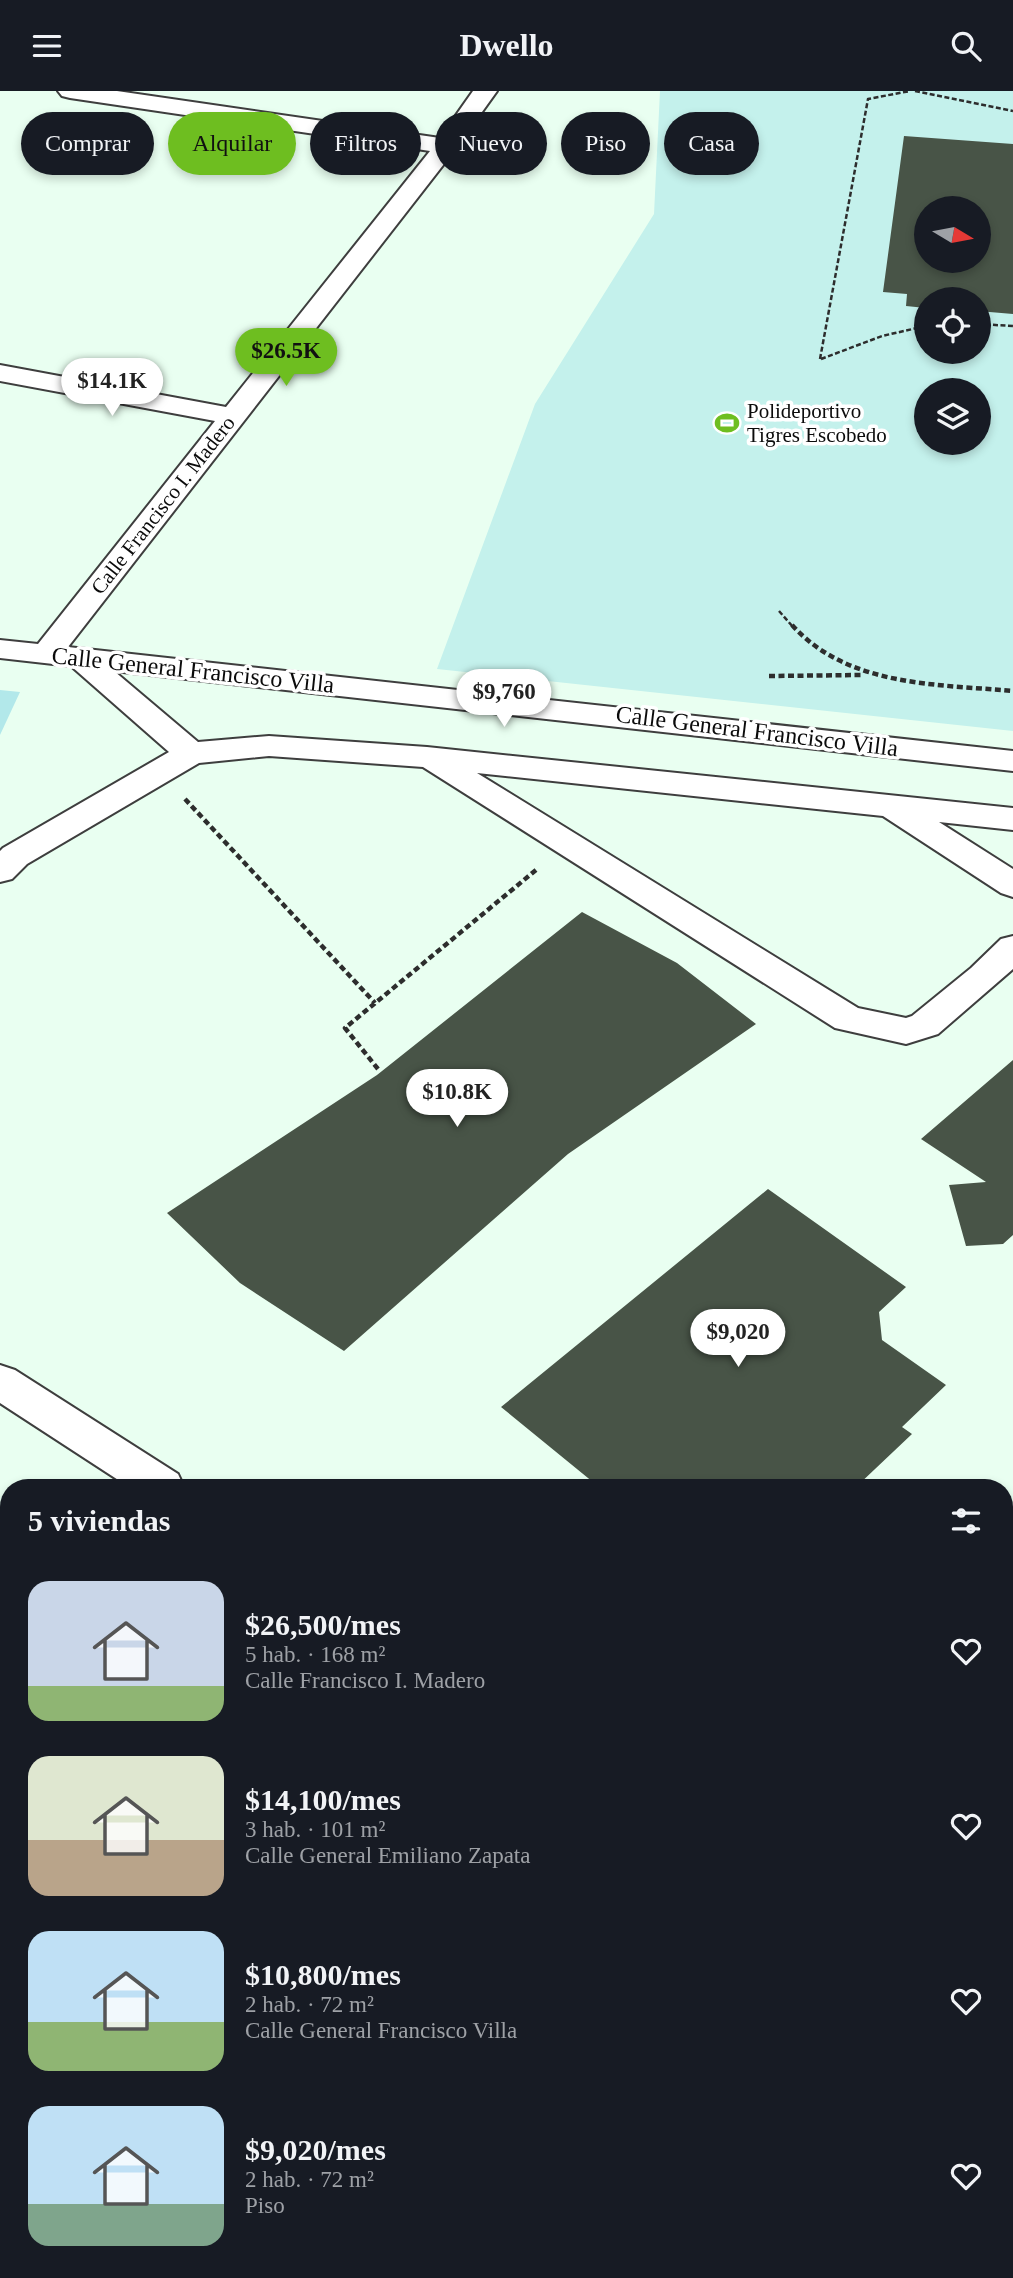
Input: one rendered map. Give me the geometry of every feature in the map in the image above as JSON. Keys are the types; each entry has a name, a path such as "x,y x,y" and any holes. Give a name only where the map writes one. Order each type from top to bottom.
{"street":[{"path":"70,91 435,144"},
{"name":"Calle Francisco I. Madero","path":"470,112 485,91"},
{"name":"Calle Francisco I. Madero","path":"46,654 435,160"},
{"path":"0,373 233,416"},
{"name":"Calle General Francisco Villa","path":"0,649 714,725 1013,761"},
{"path":"80,658 191,753"},
{"path":"0,871 15,856 191,753 269,746 428,757 1013,819"},
{"path":"428,757 563,838 848,1019 906,1031 925,1025 984,977 1013,948"},
{"path":"887,804 1013,885"},
{"path":"0,1382 151,1479"}],"path":[{"path":"914,329 882,336 820,359 868,99 913,91 1013,111"},
{"path":"991,325 1013,326"},
{"path":"779,611 796,634 822,654 866,675"},
{"path":"769,676 866,675 1013,691"},
{"path":"180,793 375,1003"},
{"path":"378,1069 345,1028 538,869"}],"shaded area":[{"name":"Polideportivo Tigres Escobedo","path":"660,91 1013,91 1013,731 437,669 535,404 654,214"},
{"path":"0,690 20,692 0,735"}],"building":[{"path":"904,136 1013,144 1013,314 991,312 991,287 914,287 914,307 906,306 907,294 883,292"},
{"path":"582,912 677,963 756,1024 568,1154 344,1351 240,1283 167,1213 377,1075"},
{"path":"1013,1060 1013,1235 1003,1244 966,1246 949,1185 986,1182 921,1139"},
{"path":"768,1189 906,1287 879,1312 882,1340 946,1385 902,1427 912,1434 864,1479 589,1479 501,1407"}],"place":[{"name":"Polideportivo Tigres Escobedo","path":"727,423"}]}
